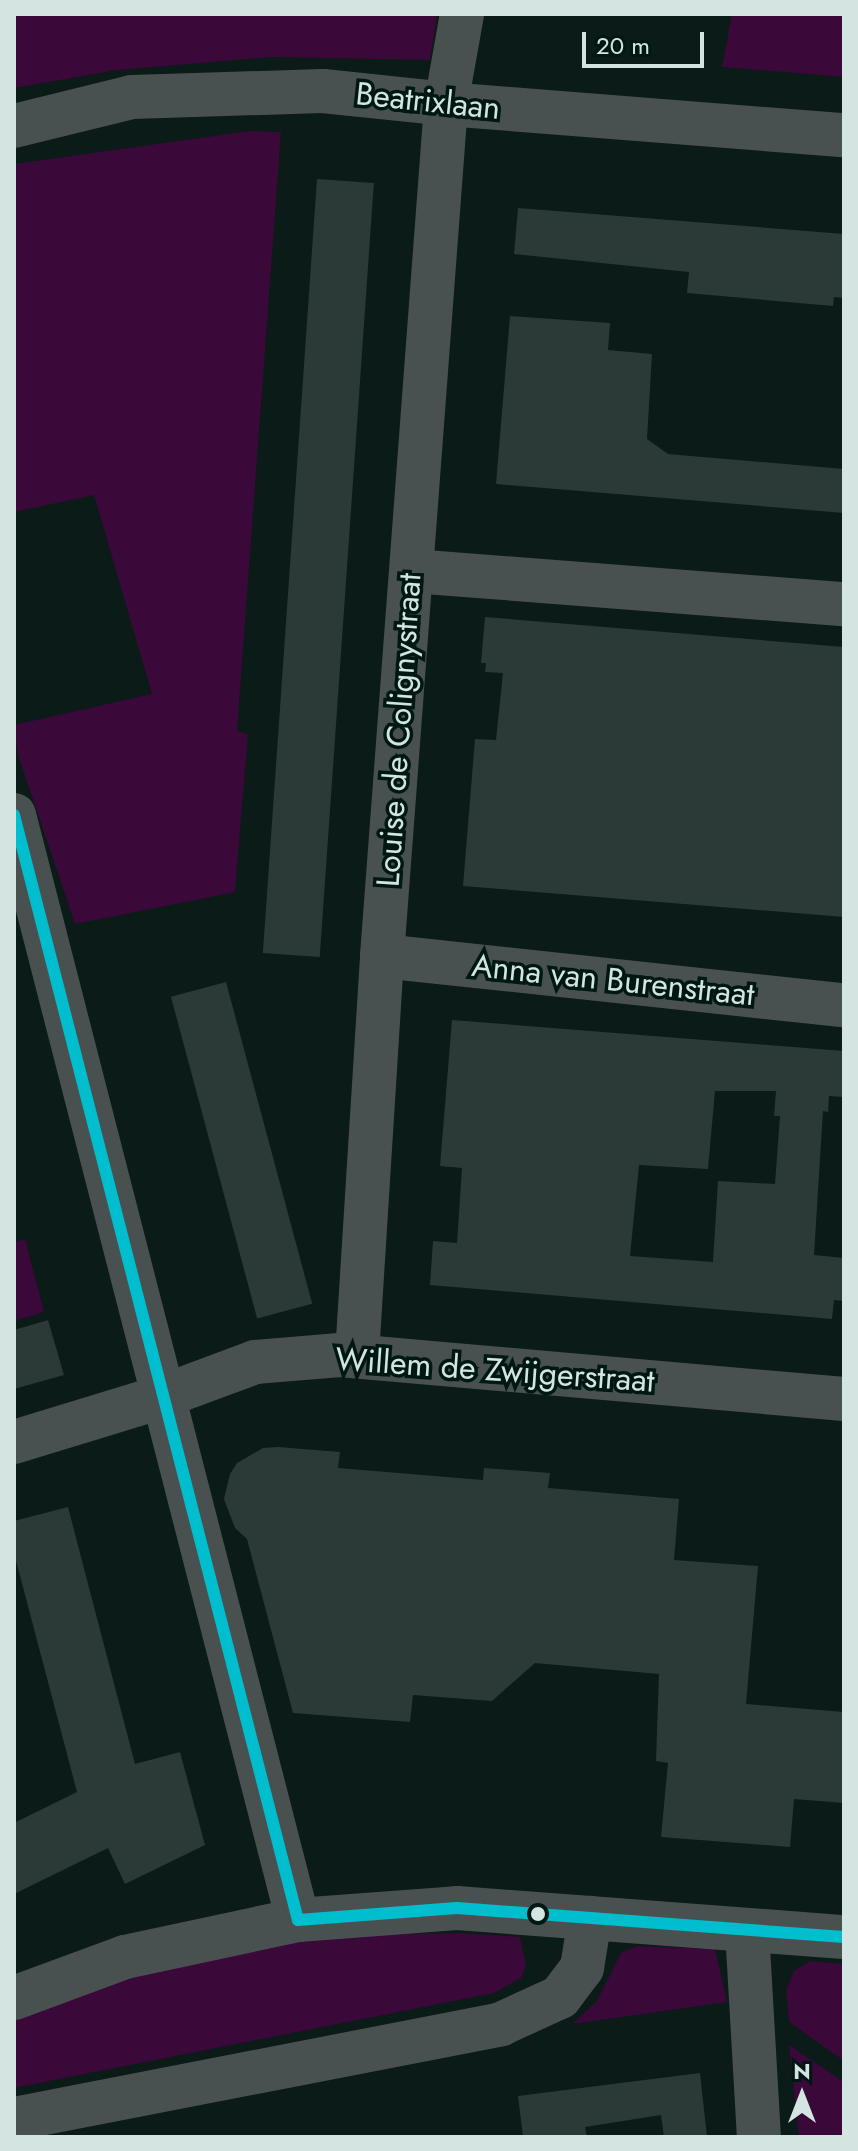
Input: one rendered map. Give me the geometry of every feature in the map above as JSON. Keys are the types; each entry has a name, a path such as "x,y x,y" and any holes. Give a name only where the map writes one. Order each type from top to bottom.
{"street":[{"name":"Louise de Colignystraat","path":"357,1355 382,956 446,104 462,14"},
{"name":"Beatrixlaan","path":"14,126 132,97 323,91 446,104 844,135"},
{"path":"412,571 844,604"},
{"path":"14,815 161,1397 298,1920"},
{"name":"Anna van Burenstraat","path":"382,956 844,1005"},
{"name":"Willem de Zwijgerstraat","path":"14,1442 161,1397 255,1362 357,1355 844,1399"},
{"path":"14,1998 125,1957 298,1920 457,1908 844,1937"},
{"path":"14,2119 501,2024 560,1997 582,1968 590,1918"},
{"path":"747,1930 759,2137"}],"shaded area":[{"path":"14,14 437,14 430,60 271,57 117,70 14,88"},
{"path":"732,14 844,14 844,77 722,67"},
{"path":"250,131 281,132 237,731 248,734 235,892 75,924 18,755 14,725 152,694 94,495 14,512 14,164"},
{"path":"25,1239 44,1312 14,1321 14,1242"},
{"path":"458,1933 520,1937 526,1966 521,1978 494,1993 14,2088 14,2018 105,1982 201,1956 343,1935"},
{"path":"637,1946 715,1949 727,2002 572,2024 597,2001 621,1953"},
{"path":"810,1961 844,1964 844,2061 789,2022 786,1990 794,1971"},
{"path":"789,2045 844,2082 844,2137 799,2137"}],"building":[{"path":"317,179 374,183 320,957 263,953"},
{"path":"518,208 844,234 844,298 834,297 833,306 687,293 689,272 514,254"},
{"path":"510,316 610,323 608,350 652,354 647,439 668,454 844,469 844,513 496,484"},
{"path":"485,617 844,647 844,917 463,886 475,739 496,740 503,673 485,672 486,663 481,663"},
{"path":"226,982 312,1304 257,1318 171,997"},
{"path":"452,1020 844,1051 844,1097 829,1096 828,1112 823,1111 814,1255 844,1258 844,1301 834,1300 832,1319 430,1285 433,1241 457,1243 462,1168 440,1166","holes":["715,1091 776,1091 774,1116 780,1116 775,1184 718,1181 713,1262 630,1256 639,1165 708,1169"]},
{"path":"48,1320 64,1375 14,1389 14,1330"},
{"path":"263,1448 340,1452 338,1468 483,1480 484,1468 550,1473 548,1488 679,1499 674,1560 758,1566 746,1704 844,1712 844,1803 794,1799 790,1847 661,1837 668,1763 656,1761 659,1674 535,1663 492,1701 413,1695 410,1722 293,1713 247,1539 235,1528 224,1499 230,1474 237,1463"},
{"path":"68,1507 135,1764 180,1752 205,1845 125,1884 108,1848 14,1894 14,1823 77,1792 14,1553 14,1521"},
{"path":"700,2073 707,2137 664,2137 661,2115 585,2127 587,2137 523,2137 518,2096"}],"transit line":[{"path":"14,815 298,1920 457,1908 844,1937"}]}
